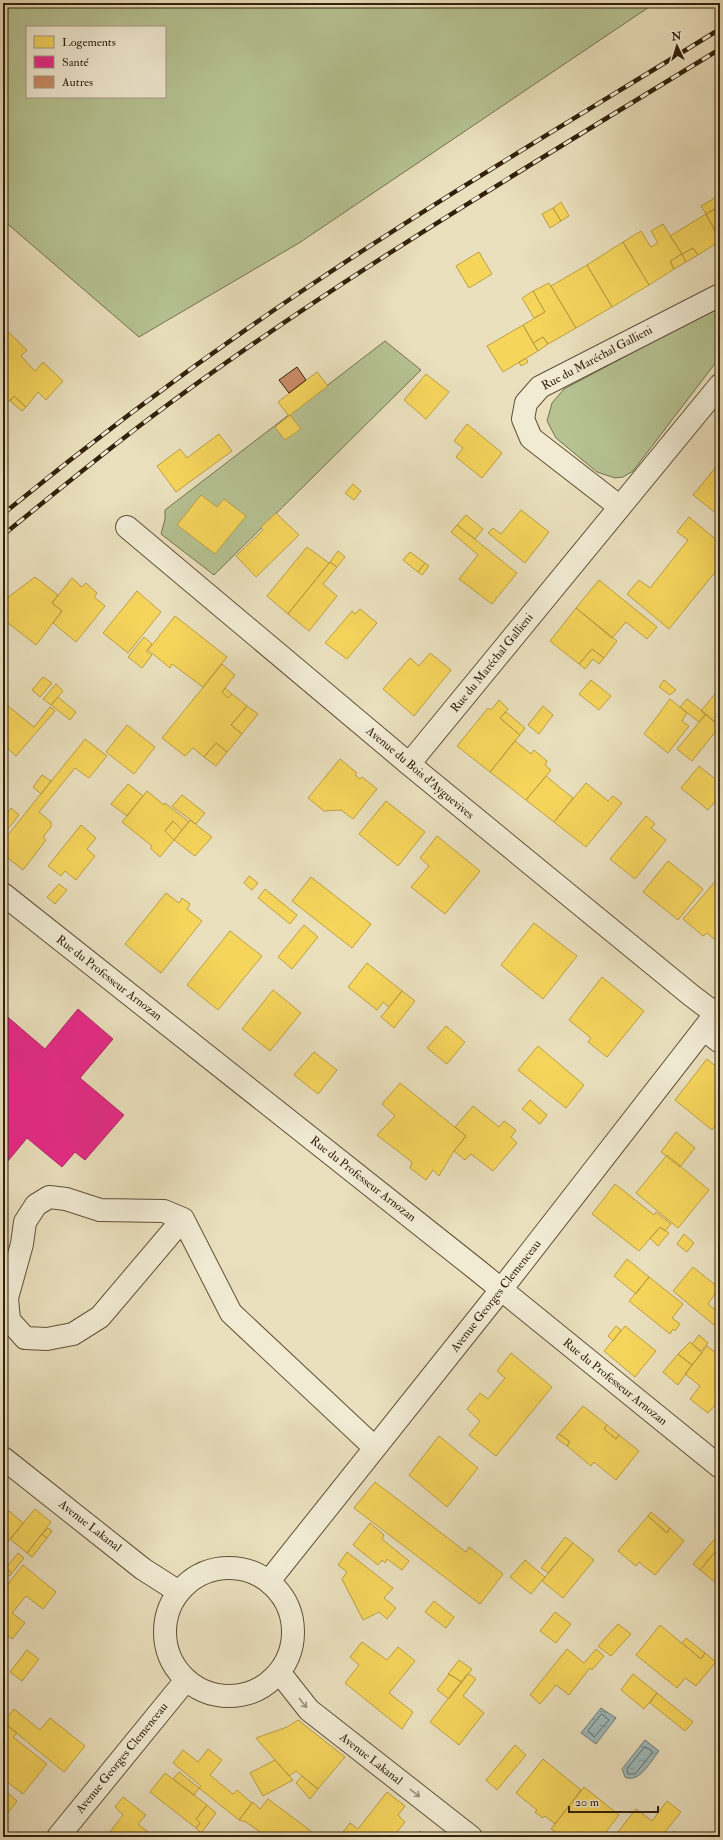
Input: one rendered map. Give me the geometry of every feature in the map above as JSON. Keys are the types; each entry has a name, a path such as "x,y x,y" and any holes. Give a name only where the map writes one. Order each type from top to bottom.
{"street":[{"name":"Rue du Maréchal Gallieni","path":"620,507 531,438 523,419 526,403 540,387 720,295"},
{"name":"Rue du Maréchal Gallieni","path":"409,764 720,386"},
{"name":"Avenue du Bois d'Ayguevives","path":"127,527 409,764 686,991 715,1023"},
{"name":"Rue du Professeur Arnozan","path":"3,894 470,1264 500,1291 720,1467"},
{"name":"Avenue Georges Clemenceau","path":"268,1581 715,1023"},
{"path":"183,1219 100,1317 73,1334 47,1339 26,1338 9,1320 7,1298 22,1244 25,1222 36,1205 49,1197 66,1200 100,1210 164,1211 183,1219 231,1313 375,1448"},
{"name":"Avenue Lakanal","path":"3,1458 143,1569 179,1592"},
{"path":"223,1568 239,1568 256,1573 268,1581 283,1597 291,1616 294,1635 289,1655 280,1672 261,1687 251,1692 234,1696 217,1695 201,1689 186,1680 172,1660 165,1637 168,1613 179,1592 191,1580 223,1568"},
{"name":"Avenue Lakanal","path":"280,1672 309,1710 471,1837"},
{"name":"Avenue Georges Clemenceau","path":"58,1837 186,1680"}],"green space":[{"path":"3,3 655,3 299,243 139,337 3,220"},
{"path":"720,306 720,357 633,471 623,477 615,478 597,472 556,438 547,421 552,403 564,389"},
{"path":"385,341 421,370 214,575 161,534 165,519 165,510"}],"water":[{"path":"601,1708 616,1718 596,1744 581,1733"},
{"path":"645,1740 659,1751 640,1774 630,1778 625,1777 622,1769"}],"building: Logements":[{"path":"720,195 720,206 706,214 701,206"},
{"path":"561,202 569,216 561,221 553,208"},
{"path":"720,206 720,239 706,214"},
{"path":"553,208 561,221 550,228 542,214"},
{"path":"706,214 720,241 698,255 693,248 682,254 670,236"},
{"path":"663,224 682,254 670,261 674,269 649,285 623,242 641,231 651,247 658,243 651,231"},
{"path":"623,242 649,285 612,307 587,265"},
{"path":"693,248 698,255 686,262 682,254"},
{"path":"479,252 492,274 469,288 456,266"},
{"path":"682,254 686,262 674,269 670,261"},
{"path":"587,265 612,307 576,328 551,286"},
{"path":"549,283 576,328 548,344 543,337 533,343 523,325 545,312 533,291"},
{"path":"533,291 545,312 534,318 522,298"},
{"path":"523,325 538,351 503,372 487,346"},
{"path":"3,327 27,350 21,356 35,371 43,362 63,381 46,400 38,392 26,407 14,396 3,407"},
{"path":"543,337 548,344 538,351 533,343"},
{"path":"526,358 528,362 521,366 519,362"},
{"path":"317,372 328,386 289,416 278,402"},
{"path":"426,374 449,392 426,419 404,400"},
{"path":"14,396 26,407 22,411 10,401"},
{"path":"290,415 301,429 285,440 275,427"},
{"path":"467,424 502,453 482,478 456,457 463,448 454,441"},
{"path":"219,434 232,451 176,492 157,466 180,449 187,458"},
{"path":"720,462 720,516 693,495"},
{"path":"353,484 361,491 354,500 345,493"},
{"path":"201,495 217,507 224,499 246,516 215,554 177,525"},
{"path":"521,510 549,532 525,563 488,533 493,528 501,534"},
{"path":"276,513 299,535 256,577 236,556 263,530 261,527"},
{"path":"466,515 483,529 475,539 457,525"},
{"path":"689,517 720,543 720,566 669,629 627,594 639,580 650,588 688,540 677,532"},
{"path":"457,525 517,573 492,604 459,579 478,555 451,532"},
{"path":"307,547 329,563 288,614 267,596"},
{"path":"338,551 345,557 337,567 330,562"},
{"path":"410,552 425,563 418,572 403,560"},
{"path":"330,562 337,567 323,584 337,596 309,631 288,614"},
{"path":"425,563 429,566 422,575 418,572"},
{"path":"35,577 58,595 52,603 62,611 36,645 3,619 3,601"},
{"path":"72,578 82,587 86,583 97,593 94,597 105,606 76,642 53,623 62,611 52,603"},
{"path":"599,580 657,627 647,639 626,622 612,638 576,608"},
{"path":"137,591 161,612 128,653 103,633"},
{"path":"576,608 617,641 604,658 592,649 579,664 550,641"},
{"path":"360,609 377,623 347,659 325,643 352,611 355,614"},
{"path":"175,616 227,657 203,687 172,664 170,668 148,650"},
{"path":"144,637 152,644 146,651 152,655 142,668 128,657"},
{"path":"592,649 604,658 599,664 593,659 585,669 579,664"},
{"path":"430,653 451,670 414,716 383,689 410,658 419,666"},
{"path":"222,664 235,675 222,692 228,698 232,694 247,706 231,725 242,734 227,752 216,743 204,757 193,748 185,756 162,738"},
{"path":"43,677 52,683 40,697 32,690"},
{"path":"591,680 611,696 599,710 579,694"},
{"path":"664,680 676,690 670,695 659,687"},
{"path":"56,684 63,691 51,705 43,699"},
{"path":"225,688 232,694 228,698 222,692"},
{"path":"719,689 720,720 717,724 701,711"},
{"path":"58,697 76,712 70,720 51,705"},
{"path":"670,699 687,713 682,721 689,726 668,753 644,734"},
{"path":"687,699 706,714 699,722 680,707"},
{"path":"499,700 508,709 500,718 520,735 490,772 457,746 488,708 491,710"},
{"path":"8,706 34,727 50,707 55,711 16,756 5,746 3,749 3,712"},
{"path":"247,706 258,714 242,734 231,725"},
{"path":"543,706 553,715 539,734 528,725"},
{"path":"506,712 525,728 520,735 500,718"},
{"path":"706,714 720,726 692,761 677,749"},
{"path":"127,725 155,747 134,774 106,752"},
{"path":"85,739 107,756 89,778 75,768 39,812 51,822 51,827 43,837 46,840 23,870 3,854 3,841"},
{"path":"515,741 531,754 534,750 547,761 545,765 551,770 526,800 490,772"},
{"path":"216,743 227,752 216,766 204,757"},
{"path":"340,759 357,773 355,775 360,779 362,777 377,789 353,819 341,810 324,811 308,798"},
{"path":"699,766 720,783 720,796 708,810 681,788"},
{"path":"42,775 51,781 41,794 33,787"},
{"path":"546,776 573,798 554,822 526,800"},
{"path":"586,783 608,801 613,796 622,803 586,847 554,822"},
{"path":"128,784 143,796 127,816 111,804"},
{"path":"147,791 189,822 182,830 173,821 165,831 174,840 160,857 150,848 152,846 122,822"},
{"path":"182,795 205,813 196,824 172,806"},
{"path":"386,801 425,832 398,866 359,834"},
{"path":"3,808 8,812 11,808 19,815 3,835"},
{"path":"646,816 655,824 651,828 666,840 635,879 610,859"},
{"path":"190,820 212,837 195,856 174,840"},
{"path":"173,821 182,830 174,840 165,831"},
{"path":"81,825 96,838 87,849 95,856 76,880 65,871 61,876 48,866"},
{"path":"437,836 480,871 445,914 411,887 429,866 420,858"},
{"path":"668,861 703,889 678,920 643,892"},
{"path":"249,876 258,883 252,890 244,883"},
{"path":"311,877 371,924 352,948 292,901"},
{"path":"719,877 719,943 707,933 703,936 683,919"},
{"path":"59,884 67,890 55,904 47,897"},
{"path":"265,889 297,915 290,924 258,898"},
{"path":"166,893 179,903 182,898 190,904 187,909 202,921 161,973 125,944"},
{"path":"534,923 577,956 543,999 501,965"},
{"path":"304,925 318,937 292,969 278,957"},
{"path":"230,931 262,956 218,1010 187,985"},
{"path":"367,963 402,991 389,1007 383,1002 377,1010 348,987"},
{"path":"602,977 644,1011 607,1057 588,1042 591,1038 569,1020"},
{"path":"273,990 301,1013 270,1051 242,1029"},
{"path":"402,991 415,1001 394,1028 381,1017"},
{"path":"446,1026 465,1042 447,1064 427,1048"},
{"path":"538,1046 584,1085 566,1108 518,1070"},
{"path":"314,1052 337,1070 318,1094 294,1075"},
{"path":"707,1059 720,1070 720,1120 712,1130 675,1100"},
{"path":"400,1083 466,1136 454,1151 439,1176 433,1170 426,1180 410,1168 412,1162 377,1135 395,1116 382,1104"},
{"path":"530,1100 547,1115 540,1124 522,1109"},
{"path":"473,1106 499,1127 504,1121 516,1130 511,1137 517,1143 493,1171 471,1154 465,1160 454,1151 466,1136 455,1127"},
{"path":"676,1132 695,1148 680,1167 661,1152"},
{"path":"667,1155 709,1190 678,1228 636,1193"},
{"path":"615,1184 654,1215 656,1212 671,1224 665,1231 660,1227 639,1251 592,1214"},
{"path":"660,1227 669,1233 658,1246 650,1238"},
{"path":"684,1234 694,1243 687,1252 677,1244"},
{"path":"627,1259 649,1277 636,1294 614,1276"},
{"path":"693,1267 719,1288 708,1304 720,1314 720,1330 673,1291"},
{"path":"649,1277 683,1304 672,1318 680,1324 675,1331 673,1329 670,1334 629,1301"},
{"path":"616,1326 621,1330 613,1341 608,1336"},
{"path":"625,1326 656,1351 635,1377 604,1351"},
{"path":"699,1335 708,1343 701,1351 692,1344"},
{"path":"690,1342 702,1353 692,1365 678,1354"},
{"path":"707,1346 720,1356 720,1400 708,1413 690,1399 700,1386 685,1374"},
{"path":"511,1353 552,1387 496,1456 469,1435 480,1421 467,1409 480,1393 488,1399 505,1378 497,1371"},
{"path":"678,1354 692,1365 678,1385 663,1372"},
{"path":"583,1406 607,1425 604,1429 616,1439 619,1435 639,1451 616,1480 594,1462 591,1466 567,1446 570,1442 559,1434"},
{"path":"607,1425 619,1435 616,1439 604,1429"},
{"path":"559,1434 570,1442 567,1446 556,1438"},
{"path":"439,1436 478,1468 447,1507 409,1475"},
{"path":"375,1482 466,1552 469,1547 503,1574 480,1604 354,1508"},
{"path":"35,1509 51,1522 27,1553 10,1539"},
{"path":"9,1511 23,1523 3,1548 3,1518"},
{"path":"651,1512 670,1528 667,1533 648,1516"},
{"path":"648,1516 667,1533 670,1528 684,1541 655,1575 639,1562 636,1566 618,1551"},
{"path":"370,1523 384,1535 382,1539 409,1561 402,1570 387,1559 385,1563 382,1560 378,1565 353,1545"},
{"path":"48,1528 52,1531 47,1538 42,1534"},
{"path":"720,1533 720,1546 700,1570 693,1564"},
{"path":"42,1534 47,1538 32,1557 27,1553"},
{"path":"565,1537 573,1543 548,1573 541,1568"},
{"path":"573,1543 594,1560 563,1598 542,1581"},
{"path":"720,1546 720,1586 700,1570"},
{"path":"347,1552 393,1588 384,1598 396,1608 387,1619 379,1612 363,1620 342,1579 347,1572 338,1565"},
{"path":"18,1553 24,1558 12,1573 6,1568"},
{"path":"525,1560 545,1577 531,1594 510,1577"},
{"path":"23,1565 56,1592 43,1609 26,1596 12,1613 25,1623 12,1639 3,1632 3,1590"},
{"path":"6,1568 12,1573 10,1576 4,1571"},
{"path":"434,1601 454,1617 446,1628 425,1612"},
{"path":"555,1612 571,1624 556,1643 540,1631"},
{"path":"618,1624 631,1634 611,1656 598,1646"},
{"path":"660,1625 701,1659 705,1653 716,1662 696,1686 685,1678 677,1688 636,1655"},
{"path":"686,1638 705,1653 701,1659 682,1643"},
{"path":"362,1642 387,1660 398,1647 415,1661 389,1693 413,1712 402,1729 345,1683 359,1665 350,1657"},
{"path":"567,1649 584,1663 596,1649 604,1656 592,1670 590,1668 569,1695 556,1685 540,1704 530,1695"},
{"path":"27,1650 39,1659 22,1681 10,1672"},
{"path":"459,1660 472,1669 462,1682 448,1674"},
{"path":"468,1673 476,1679 463,1696 484,1713 459,1745 430,1722"},
{"path":"449,1674 462,1682 449,1699 437,1690"},
{"path":"633,1674 657,1693 644,1709 621,1690"},
{"path":"657,1693 693,1722 685,1731 650,1703"},
{"path":"14,1709 40,1730 50,1718 85,1746 64,1772 3,1722"},
{"path":"298,1720 345,1757 318,1789 296,1771 289,1776 256,1738 287,1727"},
{"path":"3,1722 17,1733 13,1737 47,1764 23,1794 3,1779"},
{"path":"515,1745 526,1755 497,1790 486,1780"},
{"path":"208,1749 222,1760 210,1775 233,1794 237,1790 252,1803 239,1820 199,1788 201,1786 173,1763 183,1750 198,1762"},
{"path":"543,1759 581,1790 555,1824 545,1816 543,1818 535,1812 537,1810 516,1793"},
{"path":"275,1760 293,1780 263,1796 250,1773"},
{"path":"179,1772 199,1788 194,1795 173,1779"},
{"path":"165,1773 207,1805 196,1819 200,1823 196,1828 150,1792"},
{"path":"720,1775 720,1786 715,1782"},
{"path":"302,1776 318,1789 310,1799 296,1783"},
{"path":"584,1787 619,1815 602,1837 562,1837 551,1829"},
{"path":"3,1789 17,1801 3,1819"},
{"path":"387,1792 405,1806 398,1815 405,1822 393,1837 339,1837 350,1823 358,1829"},
{"path":"123,1797 146,1815 138,1824 154,1837 106,1837 123,1815 115,1807"},
{"path":"268,1799 311,1831 307,1837 280,1837 277,1835 276,1837 267,1837 246,1822 239,1820 253,1802 260,1809"},
{"path":"667,1801 681,1812 661,1837 614,1837 636,1809 652,1821"},
{"path":"207,1805 216,1813 201,1833 196,1828 200,1823 196,1819"},
{"path":"420,1831 426,1837 415,1837"},
{"path":"674,1831 681,1837 670,1837"}],"building: Santé":[{"path":"78,1009 113,1039 80,1078 124,1115 85,1160 75,1152 62,1167 27,1138 3,1167 3,1013 45,1049"}],"building: Autres":[{"path":"297,367 306,380 289,393 279,380"}],"railway":[{"path":"3,514 148,400 299,293 455,192 720,29"},
{"path":"3,535 146,421 285,322 428,228 720,49"}]}
